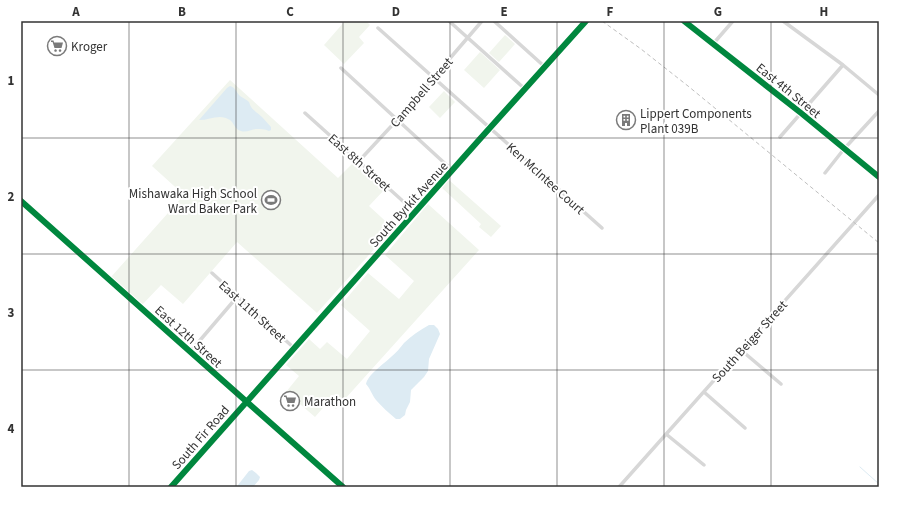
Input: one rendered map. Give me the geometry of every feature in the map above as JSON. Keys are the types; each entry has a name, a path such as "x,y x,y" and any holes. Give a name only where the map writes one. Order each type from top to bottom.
{"street":[{"path":"449,21 525,89"},
{"name":"Campbell Street","path":"359,161 397,120 482,21"},
{"path":"494,21 545,67"},
{"name":"South Byrkit Avenue","path":"246,402 586,21"},
{"name":"East 4th Street","path":"684,21 801,113 879,178"},
{"path":"713,44 733,21"},
{"path":"783,21 843,65 879,95"},
{"name":"Ken McIntee Court","path":"378,28 602,228"},
{"path":"780,137 843,65"},
{"path":"341,68 452,170"},
{"path":"825,173 844,149 879,111"},
{"name":"East 8th Street","path":"305,113 415,212"},
{"name":"South Beiger Street","path":"619,487 879,195"},
{"name":"East 12th Street","path":"21,201 343,487"},
{"name":"East 11th Street","path":"212,273 294,348"},
{"path":"190,352 237,297"},
{"path":"741,350 781,384"},
{"path":"704,392 745,428"},
{"name":"South Fir Road","path":"171,487 246,402"},
{"path":"666,434 704,465"}],"shaded area":[{"path":"345,21 366,21 370,25 359,37 364,43 344,64 324,45"},
{"path":"505,35 515,44 499,62 489,53"},
{"path":"480,52 500,70 484,88 464,70"},
{"name":"Mishawaka High School Ward Baker Park","path":"230,80 338,178 355,161 385,189 369,206 393,228 317,313 237,242 183,304 161,285 142,305 111,277 184,195 152,166"},
{"path":"230,86 235,89 240,96 249,102 253,109 271,127 271,130 257,129 245,132 241,131 237,129 230,120 222,117 199,120"},
{"path":"444,91 455,102 440,118 429,107"},
{"path":"449,180 501,226 491,237 479,227 481,224 442,188"},
{"path":"428,204 479,250 336,409 328,402 315,417 286,392 299,376 286,365 309,339 320,349 327,342 347,359 370,331 341,305 368,273 399,299 414,281 385,255"},
{"path":"429,325 434,325 440,334 429,359 428,371 411,390 410,402 405,415 400,419 396,419 376,400 366,384 367,380 395,354 407,340"},
{"path":"252,470 260,477 259,480 253,487 238,487 249,471"}],"waterway":[{"path":"860,467 879,484"}],"railway":[{"path":"602,21 688,86 879,243"}],"cycle path":[{"path":"171,487 586,21"},
{"path":"684,21 801,113 879,177"},
{"path":"21,201 343,487"}],"place":[{"name":"Kroger","path":"57,46"},
{"name":"Lippert Components Plant 039B","path":"626,120"},
{"name":"Mishawaka High School Ward Baker Park","path":"271,200"},
{"name":"Marathon","path":"290,401"}]}
